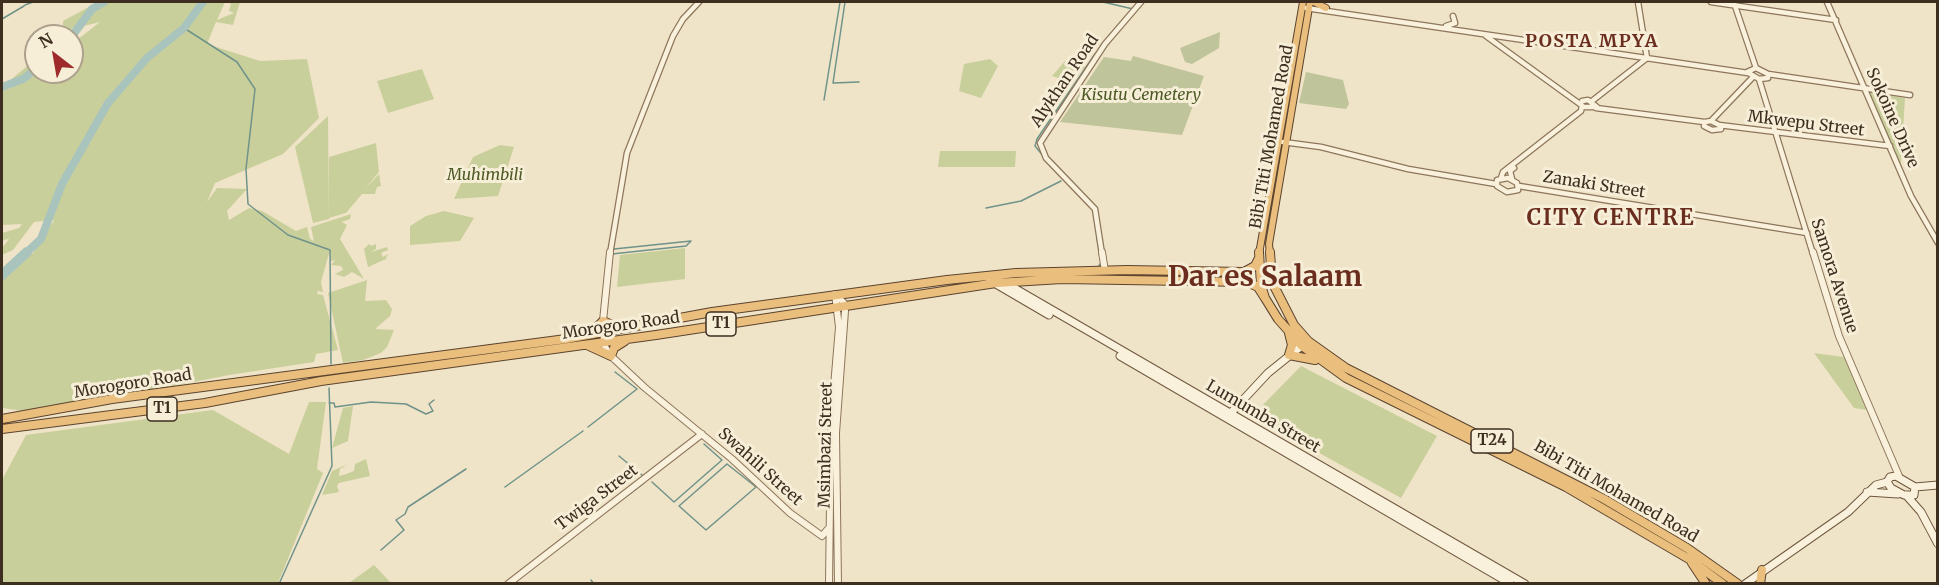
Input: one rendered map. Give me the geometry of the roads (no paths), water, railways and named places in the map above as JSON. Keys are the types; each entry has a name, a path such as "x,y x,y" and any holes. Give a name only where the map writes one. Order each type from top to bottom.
{"highway":[{"path":"1314,2 1326,8"},
{"name":"Bibi Titi Mohamed Road","path":"1306,5 1259,244 1265,298 1289,332 1346,368 1604,499 1687,548 1737,583"},
{"name":"Bibi Titi Mohamed Road","path":"1306,5 1270,236 1269,266 1274,288 1305,343 1323,363 1401,406 1545,475 1689,559 1723,584"},
{"name":"Morogoro Road","path":"2,429 205,403 344,370 590,334 835,294 987,276 1105,271 1233,272 1251,270 1259,258"},
{"name":"Morogoro Road","path":"2,419 112,399 322,377 343,380 1004,283 1071,279 1247,282 1258,287 1265,298"},
{"path":"1018,291 1022,282"},
{"path":"590,334 603,321 618,328"},
{"path":"1289,332 1292,345 1290,355 1306,356 1323,363"},
{"path":"586,345 611,356 614,348 633,338"},
{"path":"1689,559 1706,584"},
{"path":"1760,584 1762,570"}],"main road":[{"name":"Lumumba Street","path":"987,276 1018,291 1511,584"},
{"name":"Lumumba Street","path":"996,284 1525,584"},
{"path":"1228,416 1268,373 1305,343"},
{"path":"1887,482 1890,477 1899,476 1938,543"},
{"path":"1737,583 1753,576 1848,512 1876,485 1887,482 1909,493"},
{"path":"1867,492 1909,493 1938,485"},
{"path":"1745,584 1753,576"}],"street":[{"path":"699,2 683,19 673,36 627,153 610,252 603,331 604,342 611,356 644,387 702,434"},
{"name":"Alykhan Road","path":"1105,271 1095,209 1046,158 1041,151 1040,143 1105,44 1141,2"},
{"path":"1638,2 1648,57"},
{"path":"1711,2 1734,3 1836,20"},
{"name":"Sokoine Drive","path":"1827,2 1862,88 1902,170 1911,196 1938,243"},
{"path":"1734,3 1756,68 1768,74 1910,95"},
{"path":"1306,5 1498,36 1748,71 1756,68"},
{"path":"1306,5 1648,57"},
{"path":"1446,26 1455,23 1453,16"},
{"path":"1477,32 1492,39 1583,105"},
{"path":"1492,39 1498,36"},
{"path":"1519,186 1512,179 1510,171 1583,105 1592,101 1648,57"},
{"path":"1748,71 1753,77 1760,79 1768,78 1768,74"},
{"path":"1712,121 1753,77"},
{"name":"Samora Avenue","path":"1760,79 1839,336 1899,476"},
{"path":"1592,101 1596,108"},
{"path":"1278,142 1332,149 1408,169 1496,184 1503,172 1581,111 1583,105"},
{"name":"Mkwepu Street","path":"1583,105 1704,122 1712,121 1719,125 1776,133 1890,146"},
{"name":"Mkwepu Street","path":"1704,122 1706,127 1712,130 1720,130 1719,125"},
{"path":"1501,178 1512,179"},
{"name":"Zanaki Street","path":"1496,184 1509,192 1517,191 1519,186 1807,233"},
{"path":"835,294 841,307"},
{"name":"Msimbazi Street","path":"829,584 828,529 841,307"},
{"name":"Msimbazi Street","path":"838,584 837,433 841,307"},
{"name":"Swahili Street","path":"702,434 798,519 822,537 828,529"},
{"name":"Twiga Street","path":"508,584 702,434"}],"waterway":[{"path":"25,5 33,2"},
{"path":"81,24 92,9 104,2"},
{"path":"25,254 41,239 62,184 108,103 147,58 184,28 203,2"},
{"path":"824,100 840,2"},
{"path":"845,2 833,83 859,82"},
{"path":"1103,2 1133,9"},
{"path":"2,19 24,6"},
{"path":"1109,36 1119,24"},
{"path":"184,28 237,62 255,89 246,169 248,204 288,235 330,250 331,364"},
{"path":"1044,157 1035,146 1037,139 1095,54"},
{"path":"2,87 24,78"},
{"path":"986,208 1021,201 1061,181"},
{"path":"1097,238 1101,263 1098,267"},
{"path":"612,254 686,246 691,241 614,249"},
{"path":"2,275 27,252"},
{"path":"588,427 637,389 615,372"},
{"path":"329,388 330,403"},
{"path":"330,403 334,403 335,407 371,402 406,404 426,414 433,411 429,404 434,400"},
{"path":"279,584 332,466 330,403"},
{"path":"505,487 583,431"},
{"path":"652,482 674,502 722,460 704,444"},
{"path":"619,456 642,475"},
{"path":"727,464 756,487 706,530 679,506 727,464"},
{"path":"381,550 404,530 396,520 405,514 408,507 466,469"},
{"path":"628,495 644,483"},
{"path":"591,580 594,584"}],"district":[{"name":"POSTA MPYA","path":"1592,42"},
{"name":"CITY CENTRE","path":"1611,219"},
{"name":"Dar es Salaam","path":"1265,278"}],"park label":[{"name":"Kisutu Cemetery","path":"1141,95"},
{"name":"Muhimbili","path":"485,175"}]}
